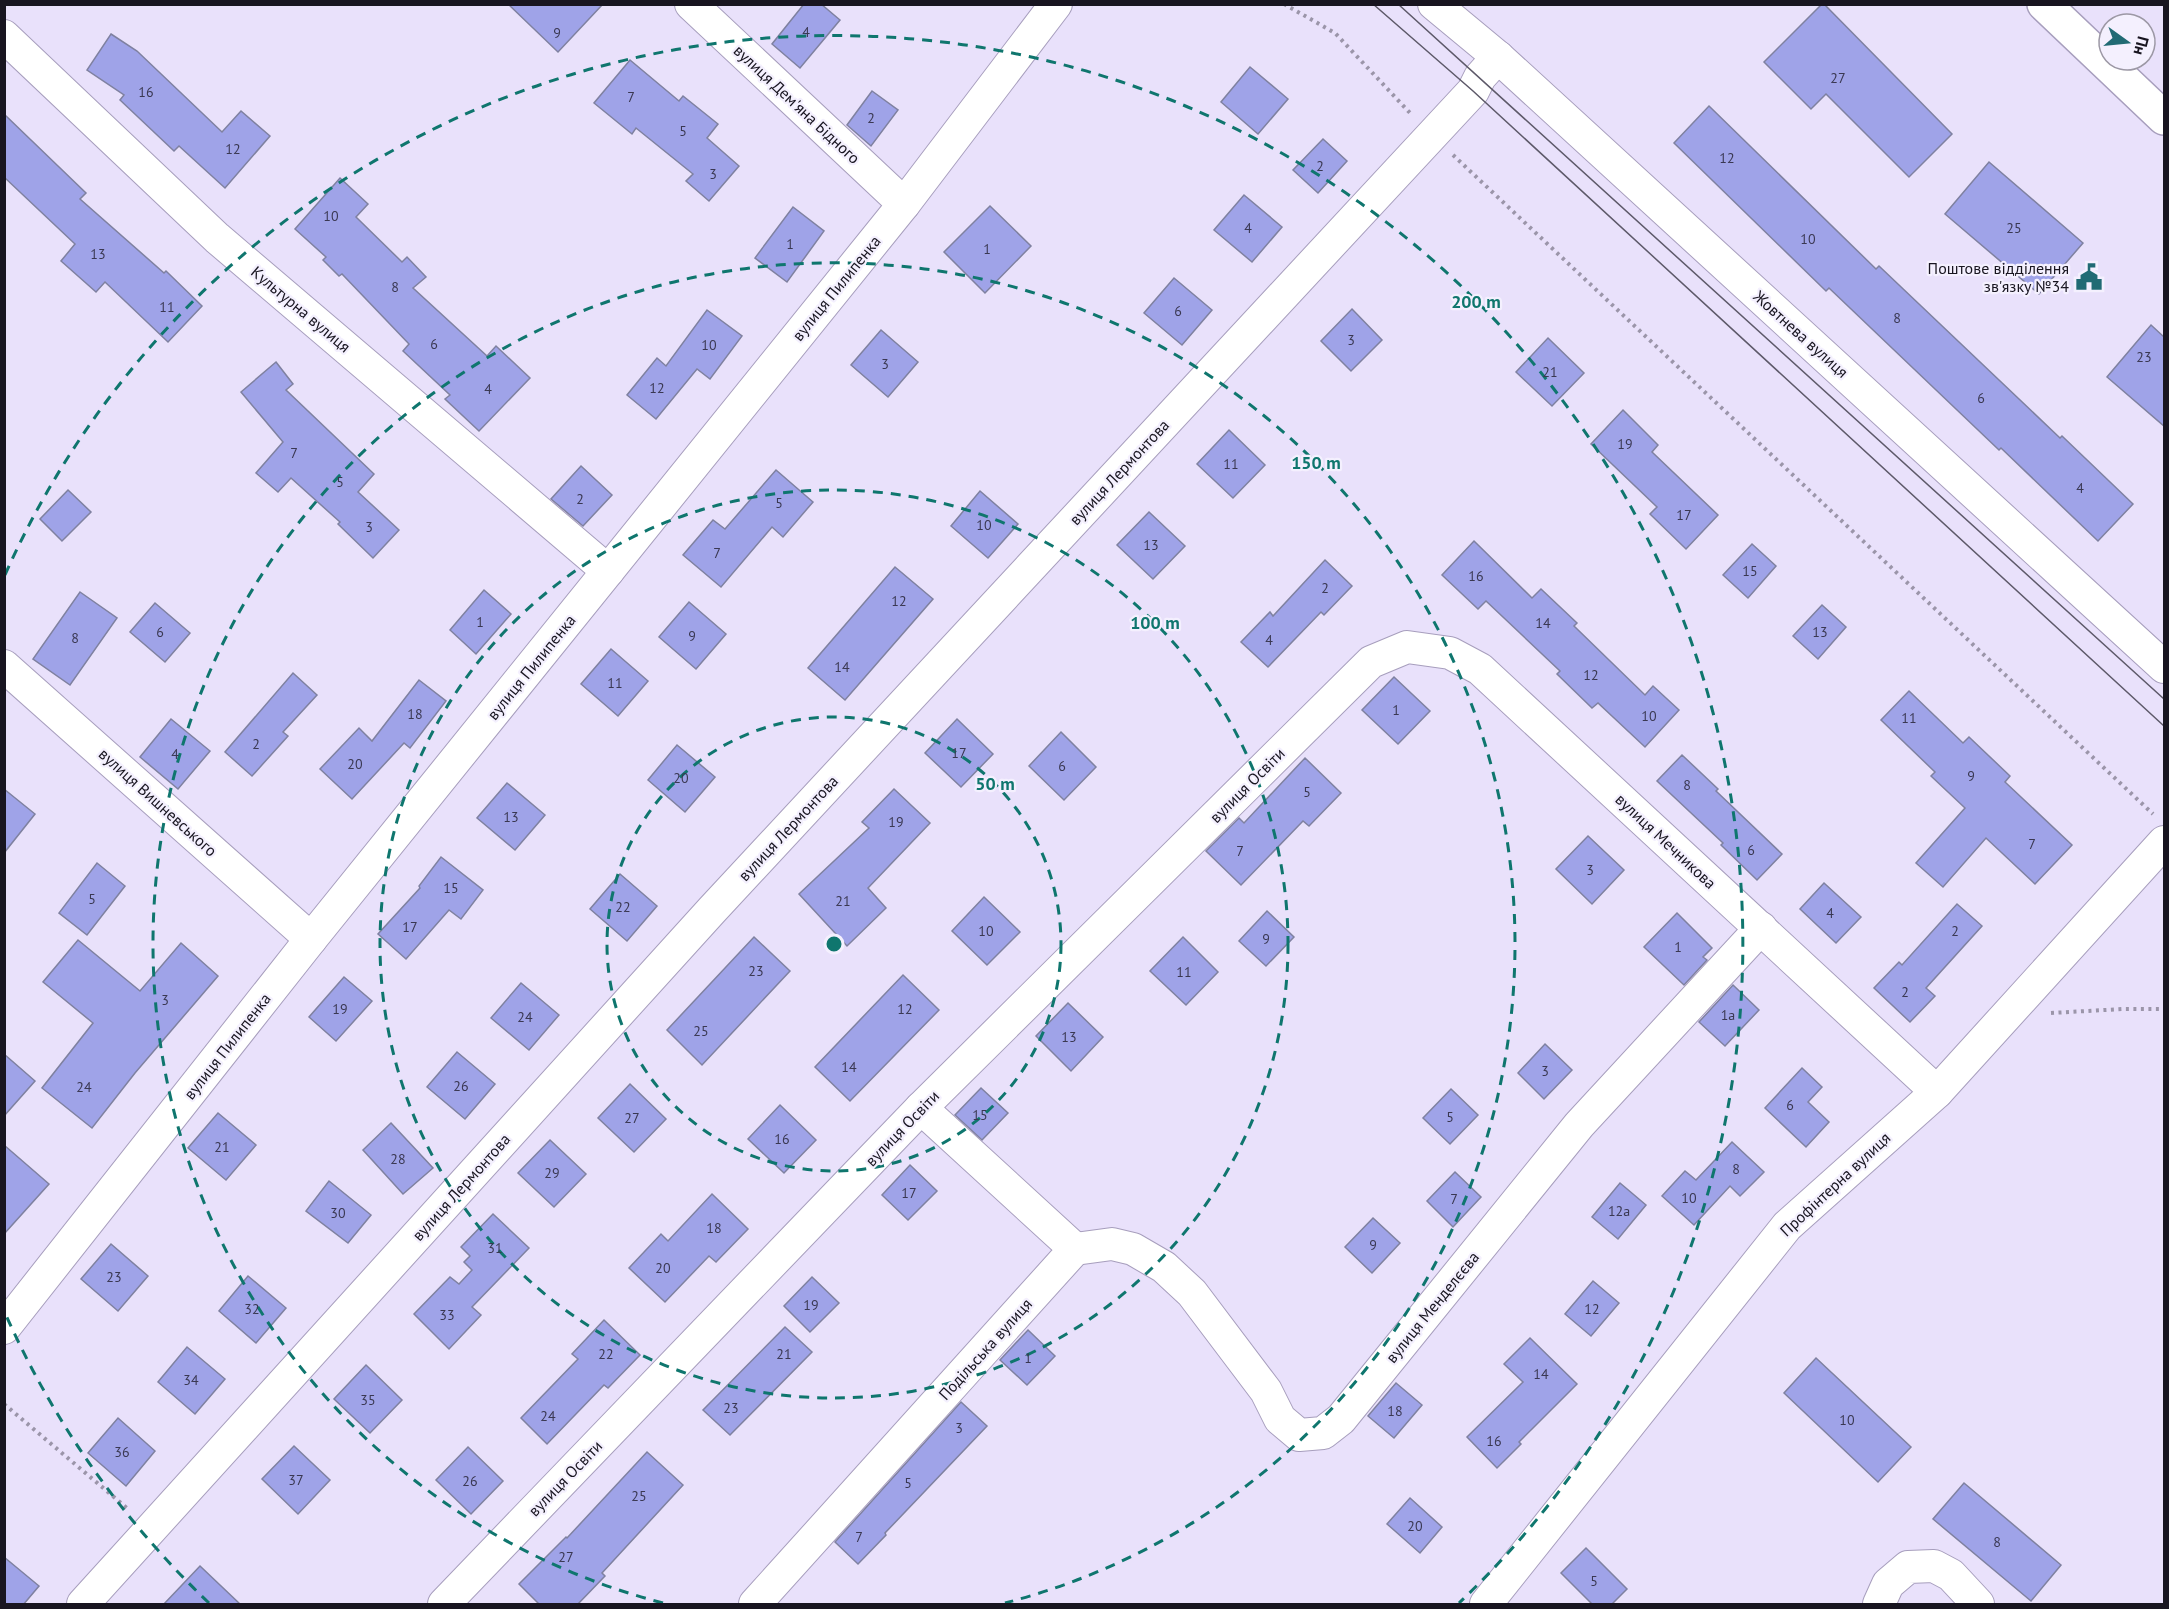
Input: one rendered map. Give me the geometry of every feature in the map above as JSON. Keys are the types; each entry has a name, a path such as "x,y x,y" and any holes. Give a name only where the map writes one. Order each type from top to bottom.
{"main road":[{"path":"2044,4 2164,118"}],"street":[{"name":"вулиця Дем'яна Бідного","path":"691,4 904,204"},
{"name":"вулиця Пилипенка","path":"4,1328 311,939 904,204 1056,4"},
{"name":"Жовтнева вулиця","path":"1434,4 1498,57 2164,667"},
{"name":"Культурна вулиця","path":"4,36 217,238 608,571"},
{"name":"вулиця Лермонтова","path":"83,1605 712,910 1473,91 1480,77 1498,57"},
{"name":"вулиця Мечникова","path":"1371,662 1407,647 1450,654 1480,669 1937,1092"},
{"name":"вулиця Освіти","path":"444,1605 921,1108 1371,662"},
{"name":"вулиця Вишневського","path":"4,666 311,939"},
{"name":"Профінтерна вулиця","path":"1486,1605 1787,1226 1937,1092 2006,1016 2160,830"},
{"name":"вулиця Менделєєва","path":"1076,1248 1112,1244 1133,1249 1164,1267 1192,1293 1266,1391 1280,1419 1299,1436 1323,1433 1341,1419 1579,1125 1761,928"},
{"path":"921,1108 1076,1248"},
{"name":"Подільська вулиця","path":"755,1605 1076,1248"},
{"path":"1879,1605 1888,1584 1908,1567 1934,1566 1951,1575 1978,1605"}],"path":[{"path":"1284,4 1335,33 1431,135 2160,830"},
{"path":"2006,1016 2122,1009 2164,1009"},
{"path":"4,1404 151,1529"}],"building":[{"path":"508,4 603,4 558,52"},
{"path":"804,4 821,4 840,20 800,68 772,44"},
{"path":"1822,4 1952,134 1909,177 1826,94 1811,109 1764,62"},
{"path":"111,34 137,51 222,132 241,111 270,136 225,188 179,146 174,151 120,100 124,95 87,70"},
{"path":"630,60 679,101 683,96 718,124 707,138 739,166 709,201 686,181 693,174 636,128 632,134 594,103"},
{"path":"1250,67 1288,99 1258,134 1221,102"},
{"path":"872,91 898,110 871,146 847,125"},
{"path":"1709,106 1876,269 1879,266 2133,504 2098,541 1829,288 1826,291 1674,143"},
{"path":"4,114 86,193 80,199 164,273 166,271 202,306 168,342 105,282 96,292 61,261 75,244 4,177"},
{"path":"1323,139 1347,161 1318,193 1293,170"},
{"path":"1989,162 2083,243 2039,294 1945,214"},
{"path":"340,178 368,204 356,217 402,262 407,257 426,277 413,288 487,356 496,346 530,378 479,431 445,399 450,395 403,351 409,344 342,274 339,276 323,260 326,257 295,229"},
{"path":"1244,195 1282,227 1252,262 1214,230"},
{"path":"990,206 1031,246 985,293 944,252"},
{"path":"793,207 824,231 787,282 755,258"},
{"path":"1174,278 1212,310 1182,345 1144,313"},
{"path":"1352,309 1382,340 1351,371 1321,341"},
{"path":"707,310 742,336 710,379 697,369 656,419 627,395 657,358 666,366"},
{"path":"2151,325 2164,337 2164,426 2107,377"},
{"path":"881,330 918,362 888,397 851,365"},
{"path":"1548,338 1584,373 1552,406 1516,372"},
{"path":"276,362 293,384 286,390 374,474 358,492 399,530 373,558 338,524 340,522 291,478 278,492 256,473 283,442 241,392"},
{"path":"1623,410 1658,445 1652,452 1718,515 1686,549 1650,514 1657,507 1591,444"},
{"path":"1229,430 1265,465 1233,498 1197,464"},
{"path":"581,466 612,495 583,526 551,499"},
{"path":"776,470 813,502 783,537 772,527 721,587 683,555 713,520 725,529"},
{"path":"68,490 91,512 62,541 40,519"},
{"path":"980,491 1018,524 988,558 951,526"},
{"path":"1149,512 1185,546 1153,579 1117,545"},
{"path":"1474,541 1532,598 1541,589 1577,623 1574,626 1645,695 1653,686 1679,710 1645,747 1598,703 1592,708 1557,674 1560,671 1486,601 1478,609 1442,575"},
{"path":"1752,544 1776,566 1748,598 1723,575"},
{"path":"1325,560 1352,586 1324,615 1321,612 1268,667 1241,642 1270,612 1273,616"},
{"path":"895,567 933,599 845,700 808,668"},
{"path":"484,590 511,614 476,654 450,630"},
{"path":"80,592 117,618 70,685 33,659"},
{"path":"689,602 726,634 696,669 659,637"},
{"path":"155,603 190,633 165,662 130,632"},
{"path":"1822,605 1846,627 1818,659 1793,636"},
{"path":"611,649 648,681 618,716 581,684"},
{"path":"293,673 317,695 283,732 288,736 252,776 225,752"},
{"path":"1394,677 1430,711 1398,744 1362,710"},
{"path":"419,680 446,701 410,748 404,743 352,799 320,769 359,728 372,741"},
{"path":"1909,691 1963,743 1969,737 2010,776 2005,782 2072,845 2035,884 1986,838 1943,887 1916,863 1965,808 1931,776 1935,772 1881,720"},
{"path":"171,719 210,751 178,789 140,757"},
{"path":"957,719 993,754 961,787 925,753"},
{"path":"1061,732 1096,767 1064,800 1029,766"},
{"path":"677,745 715,777 685,812 648,780"},
{"path":"1682,755 1782,854 1757,880 1721,845 1723,843 1657,781"},
{"path":"1305,758 1341,793 1309,826 1303,821 1241,885 1206,851 1239,818 1244,823"},
{"path":"507,783 545,815 515,850 477,818"},
{"path":"4,789 35,814 4,853"},
{"path":"894,789 930,823 868,888 886,908 847,946 799,894 869,828 862,822"},
{"path":"1588,836 1624,870 1592,904 1556,869"},
{"path":"441,857 483,890 461,919 449,910 406,959 378,934 420,888 419,886"},
{"path":"97,863 125,886 87,935 59,913"},
{"path":"620,874 657,906 627,941 590,909"},
{"path":"1824,883 1861,917 1836,943 1800,909"},
{"path":"984,897 1020,932 987,965 952,931"},
{"path":"1957,904 1982,926 1926,988 1935,996 1910,1022 1874,988 1899,962 1902,965"},
{"path":"1267,911 1294,937 1266,966 1239,941"},
{"path":"1677,913 1712,948 1703,957 1707,960 1684,985 1644,947"},
{"path":"754,937 790,971 702,1065 667,1030"},
{"path":"1183,937 1218,972 1186,1005 1150,971"},
{"path":"78,940 140,991 181,943 218,976 135,1073 92,1128 42,1088 93,1023 43,982"},
{"path":"903,975 939,1010 850,1101 815,1067"},
{"path":"344,977 372,1001 336,1041 309,1017"},
{"path":"521,983 559,1015 529,1050 491,1018"},
{"path":"1733,985 1759,1010 1725,1046 1699,1022"},
{"path":"1068,1003 1103,1037 1071,1071 1036,1036"},
{"path":"1545,1044 1572,1070 1544,1099 1518,1073"},
{"path":"457,1052 495,1084 465,1119 427,1087"},
{"path":"4,1054 35,1081 4,1116"},
{"path":"1802,1068 1822,1087 1808,1102 1829,1122 1806,1147 1765,1108"},
{"path":"630,1084 666,1119 634,1152 598,1118"},
{"path":"981,1088 1008,1113 982,1140 955,1115"},
{"path":"1451,1089 1478,1115 1450,1144 1423,1118"},
{"path":"780,1105 816,1140 784,1173 748,1139"},
{"path":"218,1113 256,1145 226,1180 188,1148"},
{"path":"391,1123 433,1168 403,1194 363,1150"},
{"path":"550,1140 586,1174 554,1207 518,1173"},
{"path":"1732,1142 1764,1172 1740,1196 1730,1186 1694,1225 1662,1196 1685,1171 1696,1180"},
{"path":"4,1145 49,1184 4,1234"},
{"path":"910,1165 937,1191 908,1220 882,1195"},
{"path":"1455,1172 1481,1197 1453,1227 1427,1201"},
{"path":"329,1181 371,1215 348,1243 306,1211"},
{"path":"1620,1183 1646,1205 1618,1239 1592,1217"},
{"path":"712,1194 748,1229 716,1262 709,1256 665,1302 629,1268 661,1234 668,1241"},
{"path":"493,1214 529,1248 472,1307 481,1315 449,1349 414,1314 450,1277 459,1284 472,1270 464,1262 470,1256 461,1247"},
{"path":"1373,1218 1400,1243 1372,1273 1345,1247"},
{"path":"111,1244 148,1276 118,1311 81,1279"},
{"path":"248,1276 286,1308 256,1343 219,1311"},
{"path":"812,1277 839,1303 810,1332 784,1306"},
{"path":"1593,1281 1619,1303 1591,1336 1565,1314"},
{"path":"604,1320 640,1355 608,1388 604,1385 547,1444 521,1418 578,1359 572,1354"},
{"path":"785,1327 812,1352 730,1435 703,1410"},
{"path":"1028,1330 1055,1356 1027,1385 1000,1360"},
{"path":"1530,1338 1577,1384 1519,1442 1521,1444 1497,1468 1467,1437 1523,1382 1504,1364"},
{"path":"187,1347 225,1379 195,1414 158,1382"},
{"path":"1816,1358 1911,1447 1878,1482 1784,1393"},
{"path":"366,1365 402,1400 370,1433 334,1399"},
{"path":"1396,1383 1422,1405 1394,1438 1368,1416"},
{"path":"961,1402 987,1426 858,1564 835,1542"},
{"path":"118,1418 155,1451 126,1486 88,1453"},
{"path":"294,1446 330,1480 298,1514 262,1479"},
{"path":"468,1447 503,1481 471,1514 436,1480"},
{"path":"647,1452 683,1485 602,1573 605,1576 577,1605 540,1605 519,1584 567,1538"},
{"path":"1964,1483 2061,1565 2031,1601 1933,1519"},
{"path":"1410,1498 1442,1527 1420,1553 1387,1524"},
{"path":"1586,1548 1627,1589 1611,1605 1593,1605 1561,1573"},
{"path":"4,1557 39,1586 23,1605 4,1605"},
{"path":"200,1566 241,1605 163,1605"}],"tram line":[{"path":"1373,4 1473,91 2164,726"},
{"path":"1398,4 2164,699"}],"place":[{"name":"Поштове відділення зв'язку №34","path":"2089,277"}]}
